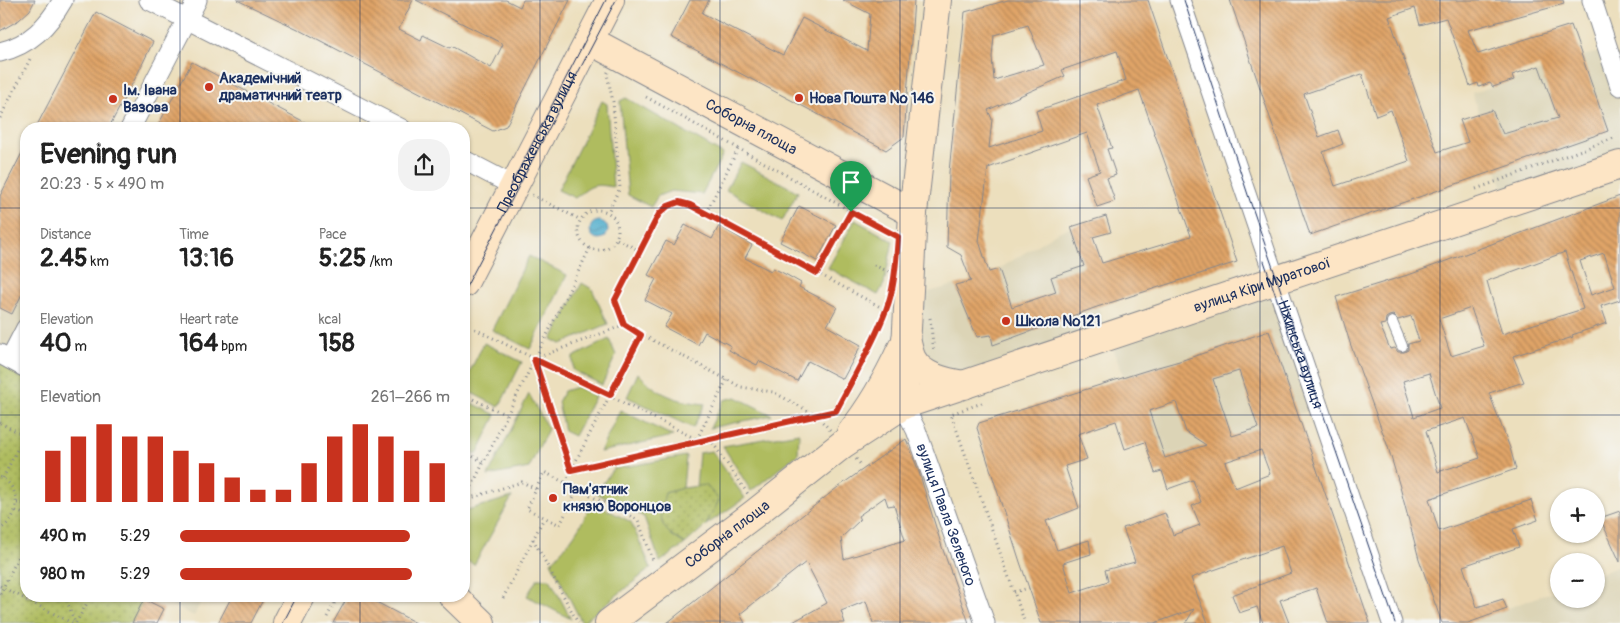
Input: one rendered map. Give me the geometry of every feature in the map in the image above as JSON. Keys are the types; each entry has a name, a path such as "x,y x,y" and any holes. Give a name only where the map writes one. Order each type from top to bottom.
{"street":[{"path":"0,52 22,44 35,36 48,24 63,0"},
{"path":"149,0 388,122"},
{"path":"134,122 197,0"},
{"name":"Преображенська вулиця","path":"470,270 610,0"},
{"name":"Соборна площа","path":"610,623 843,444 903,405 913,213 937,0"},
{"name":"Ніжинська вулиця","path":"1180,0 1392,623"},
{"path":"1592,0 1620,86"},
{"name":"Соборна площа","path":"589,40 913,213"},
{"path":"470,163 514,186"},
{"name":"вулиця Кіри Муратової","path":"903,405 1620,165"},
{"path":"906,340 913,360 925,373 944,381 964,385"},
{"name":"Соборна площа","path":"843,444 865,416 906,340"},
{"path":"12,360 20,342"},
{"name":"вулиця Павла Зеленого","path":"903,405 916,430 986,623"},
{"path":"287,623 297,602"},
{"path":"459,602 481,623"}],"lane":[{"path":"1392,322 1402,346"}],"path":[{"path":"0,118 30,58"},
{"path":"608,212 620,188 613,102 606,74 615,79"},
{"path":"639,93 898,237"},
{"path":"706,213 738,149"},
{"path":"514,186 581,220"},
{"path":"816,415 773,392 741,387 641,335 624,324 615,300 659,214 668,206 679,202 690,205 886,310"},
{"path":"593,210 608,212 613,216 618,227 617,239 608,248 596,250 590,248 580,240 578,226 581,220 593,210"},
{"path":"817,273 851,212"},
{"path":"617,239 640,251"},
{"path":"470,489 590,248"},
{"path":"874,265 894,275"},
{"path":"571,470 836,411 860,366 889,301"},
{"path":"929,309 934,354"},
{"path":"534,359 624,324"},
{"path":"475,329 699,440"},
{"path":"565,482 641,335"},
{"path":"534,359 571,470"},
{"path":"699,440 727,379"},
{"path":"470,398 507,415"},
{"path":"951,414 1025,623"},
{"path":"0,423 20,432"},
{"path":"710,439 759,510"},
{"path":"0,529 8,524 16,511 17,503 13,488 1,477 20,445"},
{"path":"470,455 484,462"},
{"path":"578,488 560,526 526,509 544,472 578,488 638,520 662,584"},
{"path":"470,498 522,482 536,489"},
{"path":"16,511 20,513"},
{"path":"503,598 544,518"},
{"path":"533,539 578,623"},
{"path":"0,594 20,553"},
{"path":"2,587 20,596"},
{"path":"1014,592 1029,588"},
{"path":"32,602 74,623"},
{"path":"67,602 74,623"},
{"path":"74,623 87,602"},
{"path":"327,617 335,602"}],"shaded area":[{"path":"1608,50 1620,87 1620,164 1507,201 1472,93 1583,56"},
{"path":"20,157 20,326 8,349 0,345 0,196"},
{"name":"Школа №121","path":"1071,227 1108,336 904,404 910,297 970,281 969,276 999,269 1056,233"},
{"path":"1274,281 1317,408 1258,428 1215,454 1155,473 1124,377 1109,338"},
{"path":"1620,566 1620,623 1468,623 1550,592 1550,608 1605,608 1605,572"},
{"path":"165,602 201,602 194,616"}],"green space":[{"path":"626,98 723,154 702,194 671,191 658,196 651,207 628,195 620,101"},
{"path":"602,101 607,104 613,187 600,185 592,187 575,198 558,190"},
{"path":"741,162 798,192 782,221 726,190"},
{"path":"855,220 893,241 884,284 878,295 828,268"},
{"path":"529,256 567,275 530,349 492,330"},
{"path":"582,283 592,289 608,324 561,344 552,339"},
{"path":"609,339 616,355 602,385 573,370 573,357"},
{"path":"484,343 522,362 499,407 470,392 470,371"},
{"path":"0,358 20,369 20,602 143,602 132,623 0,623"},
{"path":"638,373 645,381 668,396 705,404 693,428 627,397"},
{"path":"577,387 595,397 574,436 564,431 558,402 564,391"},
{"path":"529,394 548,429 529,468 488,476"},
{"path":"736,397 772,415 710,428 724,400"},
{"path":"470,402 496,415 477,454 470,451"},
{"path":"620,410 673,436 600,452"},
{"path":"799,433 798,454 751,491 723,446"},
{"path":"712,451 745,498 706,525 719,500 696,487 699,453"},
{"path":"686,456 683,488 665,493 670,534 685,544 660,562 644,517 596,493 613,469"},
{"path":"706,485 719,500 706,525 685,544 665,528 661,518 665,493"},
{"path":"512,497 474,565 470,563 470,509"},
{"path":"592,502 631,522 651,568 582,623 551,562 574,534"},
{"path":"537,579 550,579 571,619 527,596"}],"water":[{"path":"599,221 605,224 608,230 605,236 599,239 593,236 590,230 593,224"}],"building":[{"path":"0,0 35,0 30,10 19,20 0,31"},
{"path":"237,0 413,0 399,29 421,40 423,35 450,48 451,46 491,68 503,44 416,0 506,0 520,7 523,0 570,0 506,126 493,131 298,29"},
{"path":"690,0 709,0 702,13 783,55 802,18 867,51 870,14 843,0 914,0 904,137 886,150 671,37"},
{"path":"1008,0 1148,0 1237,262 1097,307 993,345 991,335 977,337 955,285 971,281 961,255 947,247 949,172 965,12","holes":["1028,25 1044,65 994,80 992,57 994,35","1117,51 1126,80 1036,111 1042,131 989,148 992,119 988,110 1065,76 1062,70","1139,90 1191,236 1102,263 1093,237 1111,232 1106,216 1071,227 1084,266 1051,277 1056,292 1012,307 999,269 989,272 979,241 988,168 1087,133 1100,171 1086,176 1097,207 1115,201 1107,178 1116,175 1107,149 1112,148 1097,105"]},
{"path":"1230,0 1563,0 1564,4 1468,30 1478,54 1571,25 1608,131 1310,235","holes":["1415,8 1420,25 1446,18 1470,86 1478,83 1479,87 1490,83 1493,87 1514,80 1512,75 1539,66 1558,118 1503,134 1492,110 1460,120 1468,142 1437,152 1389,17","1362,74 1376,116 1391,110 1409,161 1335,186 1323,152 1343,144 1338,130 1319,137 1304,94"]},
{"path":"96,12 153,42 112,122 39,122"},
{"name":"Академічний драматичний театр","path":"192,62 305,122 160,122"},
{"path":"20,157 20,298 12,314 0,308 0,196"},
{"path":"1620,196 1620,300 1601,306 1607,323 1572,335 1573,337 1513,356 1524,382 1489,393 1516,469 1429,499 1439,531 1531,500 1538,520 1513,529 1519,547 1463,566 1477,607 1503,599 1507,609 1468,623 1442,623 1419,559 1388,447 1350,343 1336,297 1414,273","holes":["1565,252 1583,309 1502,334 1487,281","1604,253 1615,287 1591,295 1580,261","1471,308 1484,346 1451,356 1439,319","1393,315 1398,320 1411,316 1419,341 1408,344 1408,350 1404,352 1398,352 1395,348 1390,349 1380,325 1385,324 1386,318","1429,373 1440,408 1414,417 1403,381","1465,418 1480,458 1438,472 1426,431"]},
{"path":"799,206 836,225 817,261 780,242"},
{"path":"685,225 712,239 719,226 752,245 745,258 771,271 773,268 787,275 801,283 799,287 837,307 827,326 861,345 843,379 808,361 797,381 759,361 757,365 743,358 729,350 731,346 705,332 698,345 664,327 672,314 645,300 656,279 648,275 666,241 674,245"},
{"path":"1269,331 1370,623 1328,623 1316,588 1280,600 1289,623 1263,623 1257,607 1239,613 1232,595 1291,573 1282,546 1191,578 1208,623 1186,623 1194,609 1155,623 1041,623 977,428 979,423 1183,360","holes":["1239,371 1258,428 1232,436 1213,379","1176,402 1186,432 1206,445 1165,458 1149,411","1116,421 1125,449 1145,442 1155,473 1162,471 1168,489 1193,480 1201,502 1192,506 1200,525 1173,535 1165,513 1123,528 1135,562 1105,570 1108,581 1072,593 1063,563 1091,554 1089,540 1057,550 1046,521 1079,508 1065,466 1087,459 1078,434","1261,450 1270,474 1235,488 1225,462"]},
{"path":"906,439 919,472 942,547 969,623 873,623 866,601 841,611 845,623 791,623 827,603 806,562 740,614 745,623 667,623 838,487","holes":["885,497 888,506 894,505 905,540 844,559 841,538 860,520 858,516"]},
{"path":"1620,511 1620,562 1605,529 1605,516"},
{"path":"142,602 150,602 164,609 157,623 132,623"},
{"path":"229,602 262,602 251,623 218,623"},
{"path":"345,602 376,602 416,623 333,623"}],"tram line":[{"path":"510,187 606,0"},
{"path":"470,280 616,0"},
{"path":"1184,0 1250,201 1395,623"},
{"path":"1264,261 1305,382"},
{"path":"283,623 294,602"}],"place":[{"name":"Академічний драматичний театр","path":"209,87"},
{"name":"Нова Пошта № 146","path":"799,98"},
{"name":"Ім. Івана Вазова","path":"113,99"},
{"name":"Школа №121","path":"1006,321"},
{"name":"Пам'ятник князю Воронцов","path":"553,498"}],"route":[{"path":"679,202 690,205 817,273 851,212 898,237 894,275 886,310 860,366 836,411 571,470 534,359 610,395 641,335 624,324 615,300 659,214 668,206 679,202"}]}
